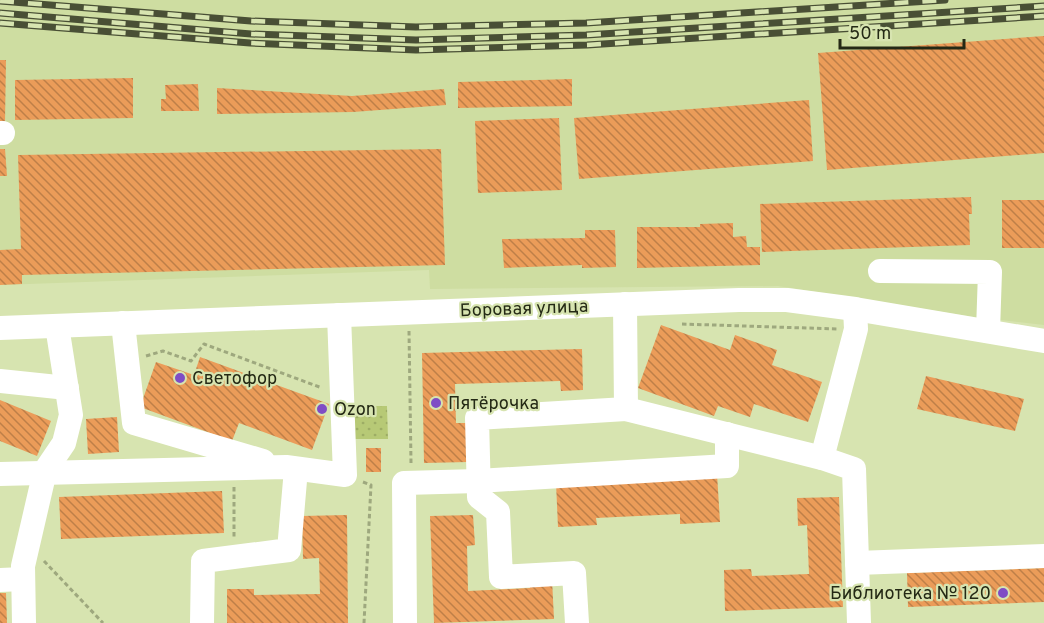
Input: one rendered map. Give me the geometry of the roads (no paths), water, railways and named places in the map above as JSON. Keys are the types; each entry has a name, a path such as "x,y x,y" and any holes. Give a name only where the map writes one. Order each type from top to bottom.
{"street":[{"path":"880,271 990,272 988,331"},
{"name":"Боровая улица","path":"0,328 776,300 855,309 1044,341"},
{"path":"625,304 626,409"},
{"path":"822,458 856,329 855,309"},
{"path":"0,474 45,471 291,468 345,475 339,315"},
{"path":"123,323 134,423 291,468"},
{"path":"24,623 12,580 23,566 45,471 64,443 71,415 57,326"},
{"path":"0,381 67,388"},
{"path":"577,623 574,573 501,577 498,512 479,497 477,418 626,409 822,458 854,469 859,623"},
{"path":"405,623 404,483 478,481 727,466 727,434"},
{"path":"201,623 203,561 289,550 291,468"},
{"path":"857,564 1044,556"}],"railway":[{"path":"0,1 251,21 416,27 586,23 945,0"},
{"path":"0,13 251,34 416,40 586,35 1044,6"},
{"path":"0,23 250,43 416,50 587,45 1044,16"}],"place":[{"name":"Светофор","path":"180,378"},
{"name":"Пятёрочка","path":"436,403"},
{"name":"Ozon","path":"322,409"},
{"name":"Библиотека № 120","path":"1003,593"}]}
